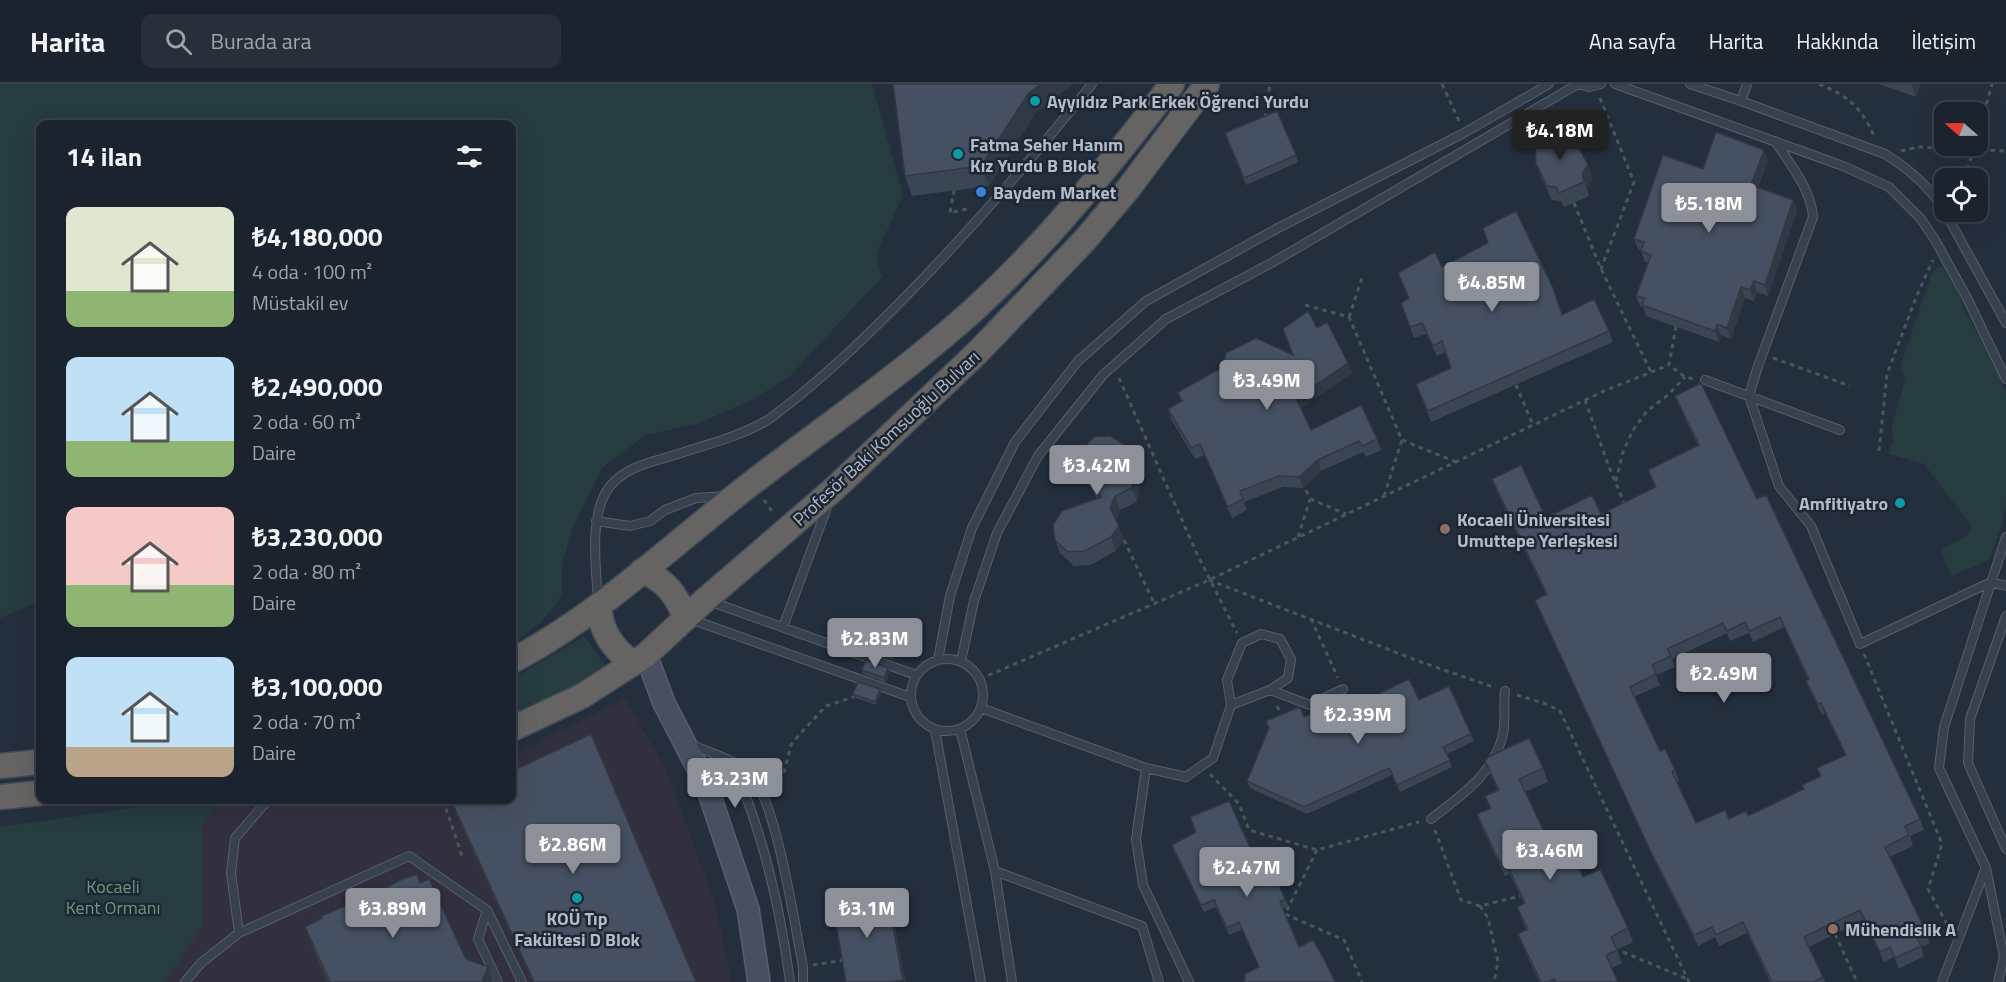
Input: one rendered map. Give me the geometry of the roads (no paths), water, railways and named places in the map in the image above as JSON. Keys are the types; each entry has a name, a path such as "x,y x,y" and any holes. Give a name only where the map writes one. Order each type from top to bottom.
{"highway":[{"name":"Profesör Baki Komsuoğlu Bulvarı","path":"516,659 599,606 744,489 941,339 1009,276 1105,169 1172,84"},
{"name":"Profesör Baki Komsuoğlu Bulvarı","path":"516,727 582,696 639,659 834,489 978,351 1076,249 1128,189 1207,84"},
{"path":"642,571 665,583 673,592 686,618"},
{"path":"599,606 600,622 607,638 618,652 639,659"},
{"path":"0,766 36,762"},
{"path":"0,797 36,793"}],"main road":[{"path":"639,659 706,784 748,909 759,982"}],"lane":[{"path":"599,606 596,521 601,501 619,477 634,467 726,437 769,419 799,396 875,328 952,249 1030,161 1092,84"},
{"path":"938,660 950,596 972,528 1015,442 1078,361 1146,301 1278,228 1464,133 1549,84"},
{"path":"961,661 974,601 997,533 1038,456 1103,375 1166,319 1275,261 1578,84 1584,87 1598,85"},
{"path":"1616,84 1843,166 1889,187 1921,219 1939,247 1967,298 2006,379"},
{"path":"1690,84 1884,154 1904,166 1923,183 1934,198"},
{"path":"1741,101 1748,84"},
{"path":"1775,141 1807,193 1813,217 1762,354 1749,396 1779,486 1811,526 1860,644 1991,582 2006,586"},
{"path":"1950,222 2006,323"},
{"path":"1705,380 1840,430"},
{"path":"596,521 630,526 650,521 665,510 696,498 744,489"},
{"path":"783,627 834,489"},
{"path":"1998,982 2004,957 1986,868 1939,768 1944,727 2006,537"},
{"path":"705,600 916,675"},
{"path":"686,618 909,697"},
{"path":"2005,620 1970,719 1968,763 2006,849"},
{"path":"981,708 1146,768 1185,777 1213,758 1231,705 1227,680 1242,643 1260,634 1280,639 1291,659 1288,678 1270,690 1231,705"},
{"path":"938,660 961,661 971,667 980,679 983,689 981,708 971,723 960,729 935,730 917,716 912,707 909,697 916,675 927,664 938,660"},
{"path":"1270,690 1310,705 1343,689"},
{"path":"1431,819 1472,788 1497,754 1505,719 1503,709 1505,692"},
{"path":"960,729 995,871 1012,982"},
{"path":"935,730 981,982"},
{"path":"684,742 728,760 749,772 762,794 780,851 803,982"},
{"path":"728,760 747,800 769,866 790,982"},
{"path":"1146,768 1136,839 1143,885 1189,982"},
{"path":"239,933 231,873 235,838 265,804"},
{"path":"185,982 201,963 239,933 409,856 487,910 522,982"},
{"path":"1942,982 1986,868"},
{"path":"995,871 1142,926 1159,982"},
{"path":"487,910 478,939 498,982"}],"place":[{"name":"Ayyıldız Park Erkek Öğrenci Yurdu","path":"1035,101"},
{"name":"Fatma Seher Hanım Kız Yurdu B Blok","path":"958,154"},
{"name":"Baydem Market","path":"981,192"},
{"name":"Amfitiyatro","path":"1900,503"},
{"name":"Kocaeli Üniversitesi Umuttepe Yerleşkesi","path":"1445,529"},
{"name":"KOÜ Tıp Fakültesi D Blok","path":"577,898"},
{"name":"Mühendislik A","path":"1833,929"}],"park label":[{"name":"Kocaeli Kent Ormanı","path":"113,896"}]}
